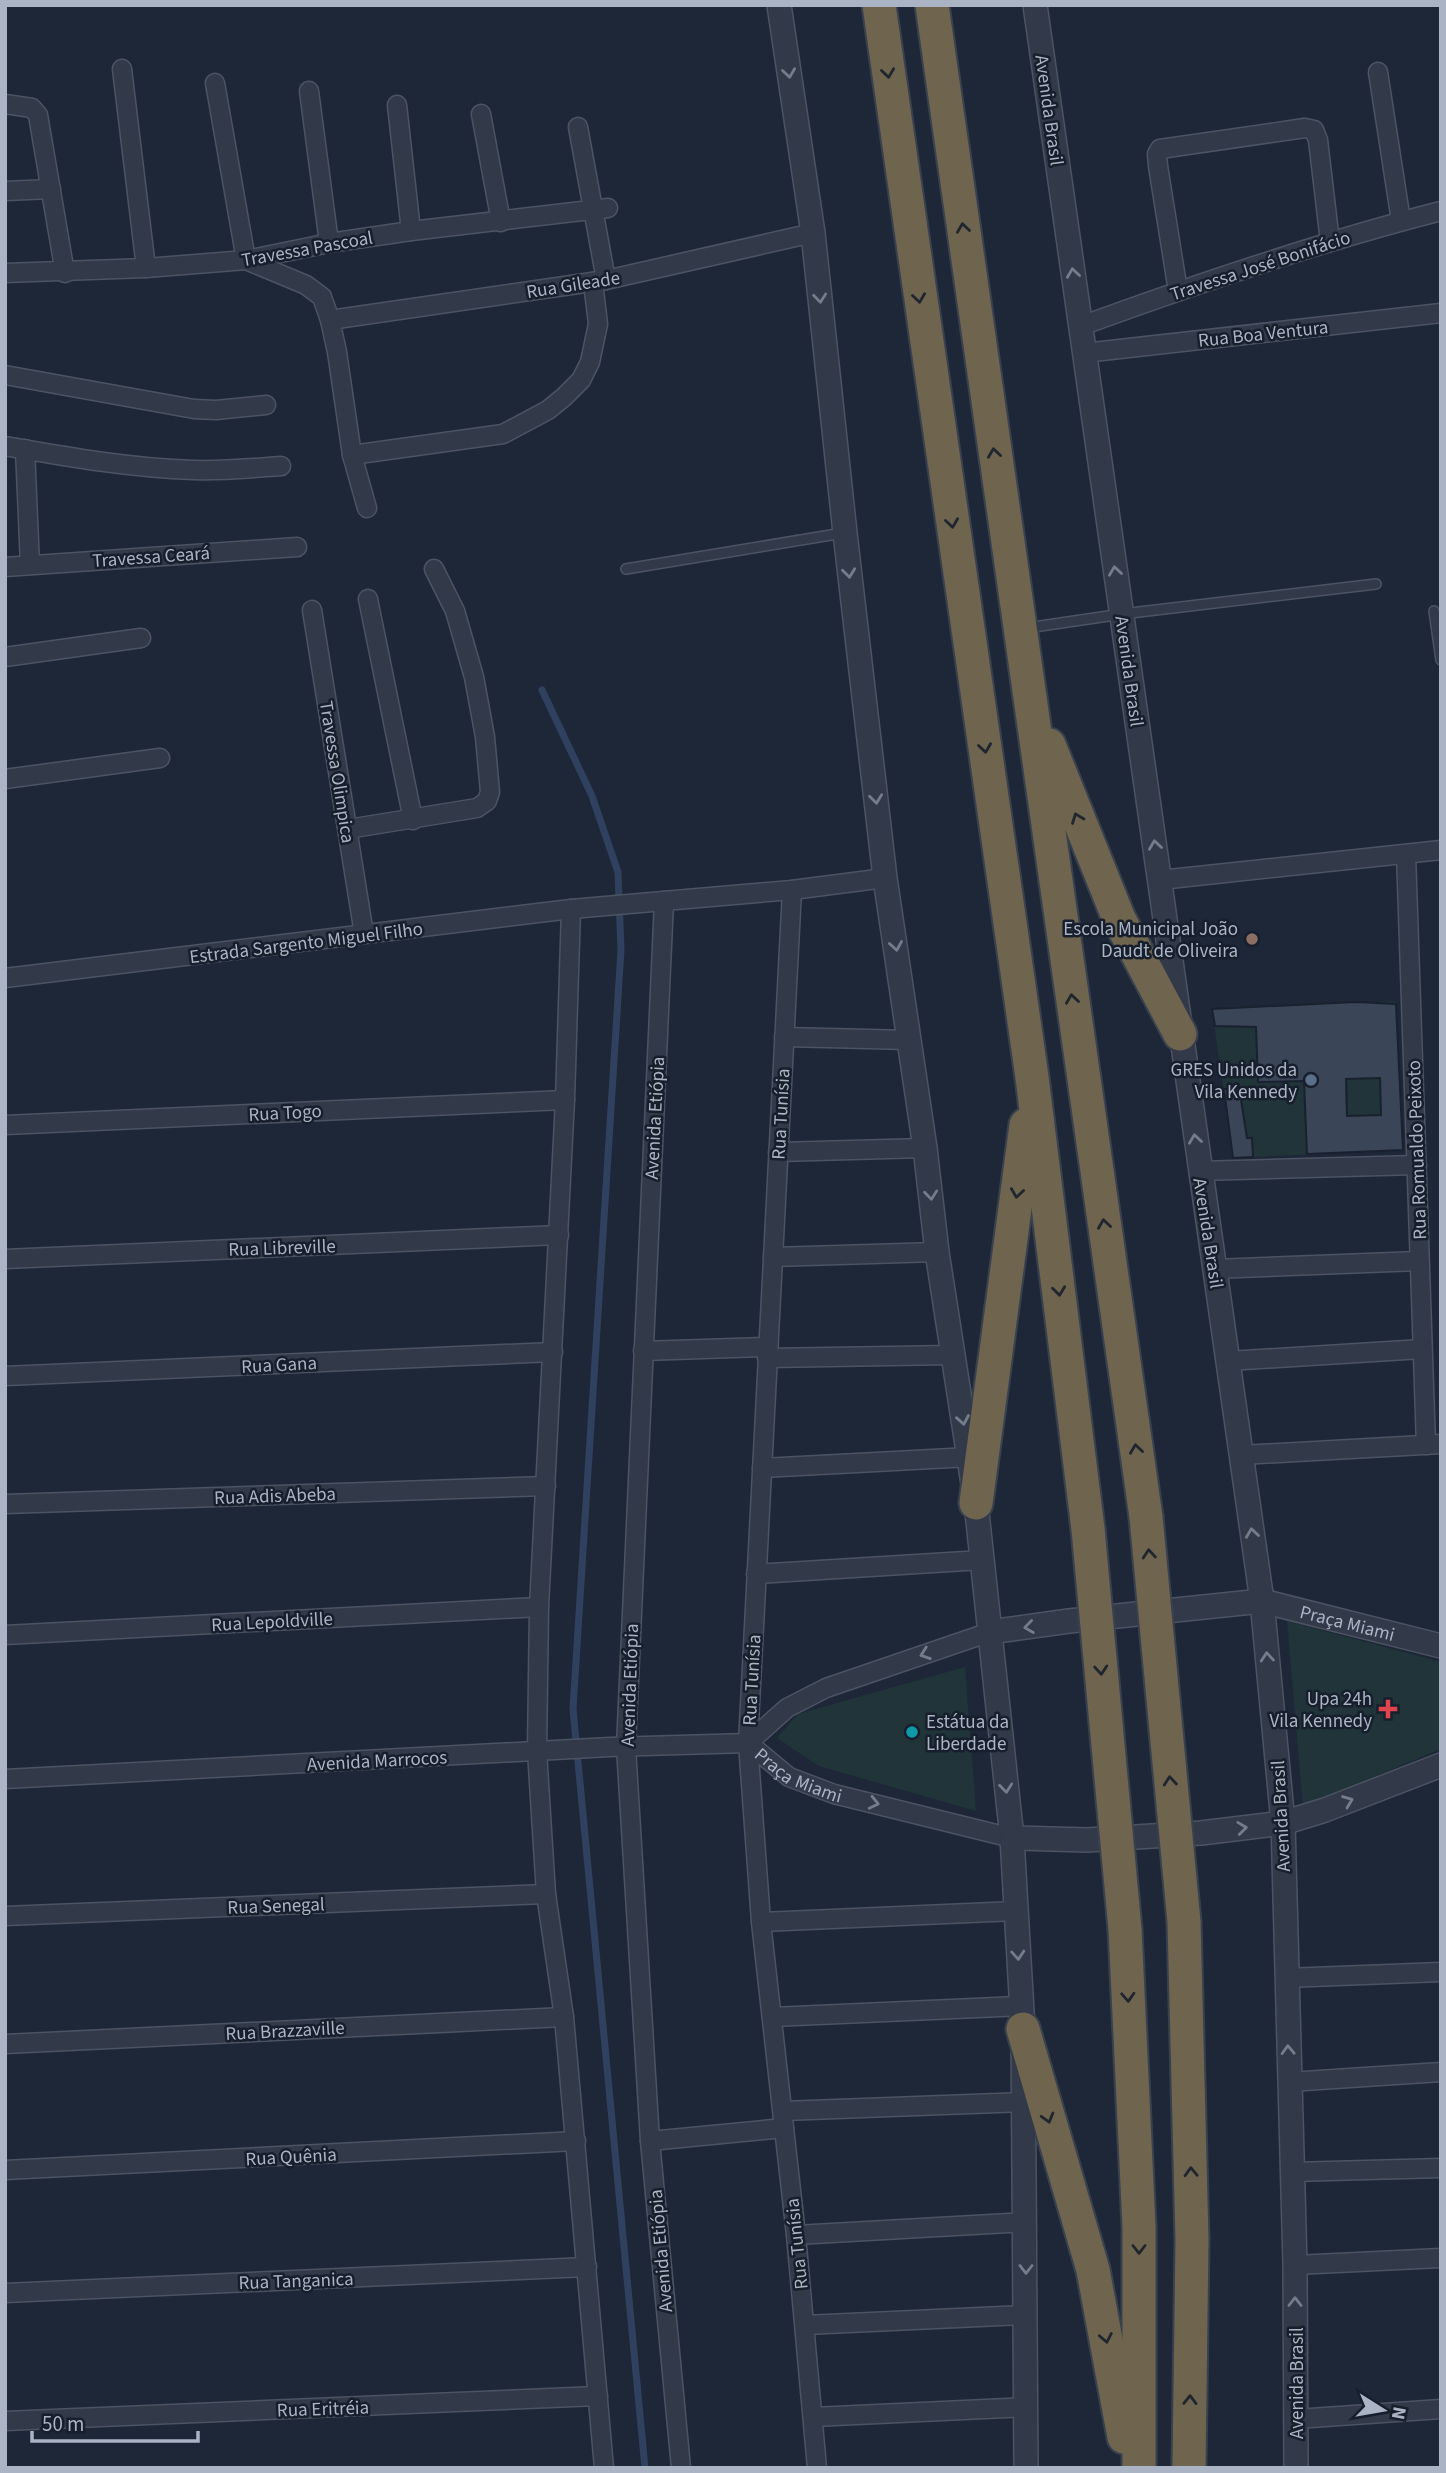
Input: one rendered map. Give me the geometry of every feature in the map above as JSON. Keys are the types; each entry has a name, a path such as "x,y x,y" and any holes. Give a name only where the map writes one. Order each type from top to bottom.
{"highway":[{"path":"879,5 1032,1077 1088,1528 1125,1929 1139,2227 1139,2468"},
{"path":"932,5 1146,1517 1184,1922 1192,2240 1189,2468"},
{"path":"1028,691 1119,919 1180,1034"},
{"path":"976,1503 1032,1077"},
{"path":"1022,2018 1093,2270 1130,2468"}],"street":[{"path":"779,5 813,233 885,878 925,1147 937,1252 976,1503 1012,1838 1022,2018 1026,2222 1026,2468"},
{"name":"Avenida Brasil","path":"1035,5 1262,1601 1283,1823 1295,2265 1296,2468"},
{"path":"122,69 146,268"},
{"path":"1378,72 1401,221"},
{"path":"215,83 246,260 306,285 322,297 330,320 352,455 367,508"},
{"path":"309,91 329,243"},
{"path":"5,104 32,108 38,115 65,273"},
{"path":"397,104 411,231"},
{"path":"481,114 501,222"},
{"path":"352,455 503,434 548,411 581,380 590,362 598,324 601,210 578,127"},
{"path":"1178,291 1158,166 1157,154 1160,149 1305,128 1314,130 1318,140 1331,242"},
{"path":"5,191 51,189"},
{"name":"Travessa Pascoal","path":"5,273 65,273 246,260 329,243 411,231 601,210"},
{"name":"Travessa José Bonifácio","path":"1080,326 1331,242 1441,211"},
{"name":"Rua Gileade","path":"330,320 599,281 813,233"},
{"name":"Rua Boa Ventura","path":"1084,353 1441,313"},
{"path":"5,375 194,409 216,410 266,405"},
{"path":"5,446 109,464 159,469 198,471 281,466"},
{"path":"25,449 30,565"},
{"name":"Travessa Ceará","path":"5,567 297,547"},
{"path":"348,829 477,808 487,801 490,792 485,737 474,677 455,611 434,569"},
{"path":"368,599 413,820"},
{"name":"Travessa Olimpica","path":"312,610 364,934"},
{"path":"5,657 141,638"},
{"path":"5,779 160,758"},
{"path":"1160,880 1441,850"},
{"name":"Rua Romualdo Peixoto","path":"1406,854 1422,1349 1433,1445"},
{"path":"664,901 792,890 885,878"},
{"name":"Rua Tunísia","path":"792,890 748,1743 761,1922 796,2235 817,2468"},
{"name":"Estrada Sargento Miguel Filho","path":"5,978 571,909 664,901"},
{"name":"Avenida Etiópia","path":"664,901 643,1351 618,1747 650,2141 681,2468"},
{"path":"571,909 554,1352 539,1607 537,1751 546,1894 564,2017 604,2468"},
{"path":"784,1037 910,1040"},
{"name":"Rua Togo","path":"5,1125 565,1100"},
{"path":"778,1152 925,1147"},
{"path":"1199,1171 1417,1165"},
{"name":"Rua Libreville","path":"5,1259 559,1236"},
{"path":"773,1257 937,1252"},
{"path":"1214,1269 1419,1261"},
{"path":"1228,1361 1422,1349"},
{"path":"643,1351 952,1355"},
{"name":"Rua Gana","path":"5,1376 554,1352"},
{"path":"1241,1455 1433,1445"},
{"path":"762,1468 970,1457"},
{"name":"Rua Adis Abeba","path":"5,1504 546,1486"},
{"path":"756,1574 982,1560"},
{"name":"Praça Miami","path":"1441,1646 1262,1601 990,1632 826,1688 787,1708 748,1743 789,1777 834,1794 1012,1838 1100,1840 1200,1833 1283,1823 1325,1810 1441,1765"},
{"name":"Rua Lepoldville","path":"5,1635 539,1607"},
{"name":"Avenida Marrocos","path":"5,1779 556,1750 748,1743"},
{"name":"Rua Senegal","path":"5,1916 546,1894"},
{"path":"761,1922 1016,1912"},
{"path":"1286,1978 1441,1972"},
{"name":"Rua Brazzaville","path":"5,2044 564,2017"},
{"path":"772,2017 1022,2018"},
{"path":"1289,2082 1441,2072"},
{"path":"650,2141 783,2120 1023,2102"},
{"name":"Rua Quênia","path":"5,2170 576,2141"},
{"path":"1292,2172 1441,2168"},
{"path":"796,2235 1026,2222"},
{"path":"1295,2265 1441,2258"},
{"name":"Rua Tanganica","path":"5,2293 587,2267"},
{"path":"804,2325 1026,2315"},
{"name":"Rua Eritréia","path":"5,2421 598,2396"},
{"path":"813,2417 1027,2407"},
{"path":"1296,2419 1441,2409"}],"lane":[{"path":"626,569 845,533"},
{"path":"1019,629 1376,583"},
{"path":"1434,611 1441,660"}],"green space":[{"name":"GRES Unidos da Vila Kennedy","path":"1396,1001 1403,1150 1233,1158 1212,1009"},
{"path":"1287,1621 1441,1662 1441,1749 1303,1806"},
{"path":"965,1667 976,1811 819,1766 777,1738 798,1714"}],"building":[{"name":"GRES Unidos da Vila Kennedy","path":"1356,1002 1396,1004 1403,1150 1307,1154 1304,1081 1258,1082 1256,1027 1215,1026 1212,1009","holes":["1380,1078 1381,1115 1347,1116 1346,1079"]},
{"path":"1239,1087 1247,1138 1252,1138 1253,1157 1233,1158 1224,1089"}],"waterway":[{"path":"542,690 592,796 618,872 621,950 573,1709 645,2468"}],"place":[{"name":"Escola Municipal João Daudt de Oliveira","path":"1252,939"},
{"name":"GRES Unidos da Vila Kennedy","path":"1311,1080"},
{"name":"Upa 24h Vila Kennedy","path":"1388,1709"},
{"name":"Estátua da Liberdade","path":"912,1732"}]}
